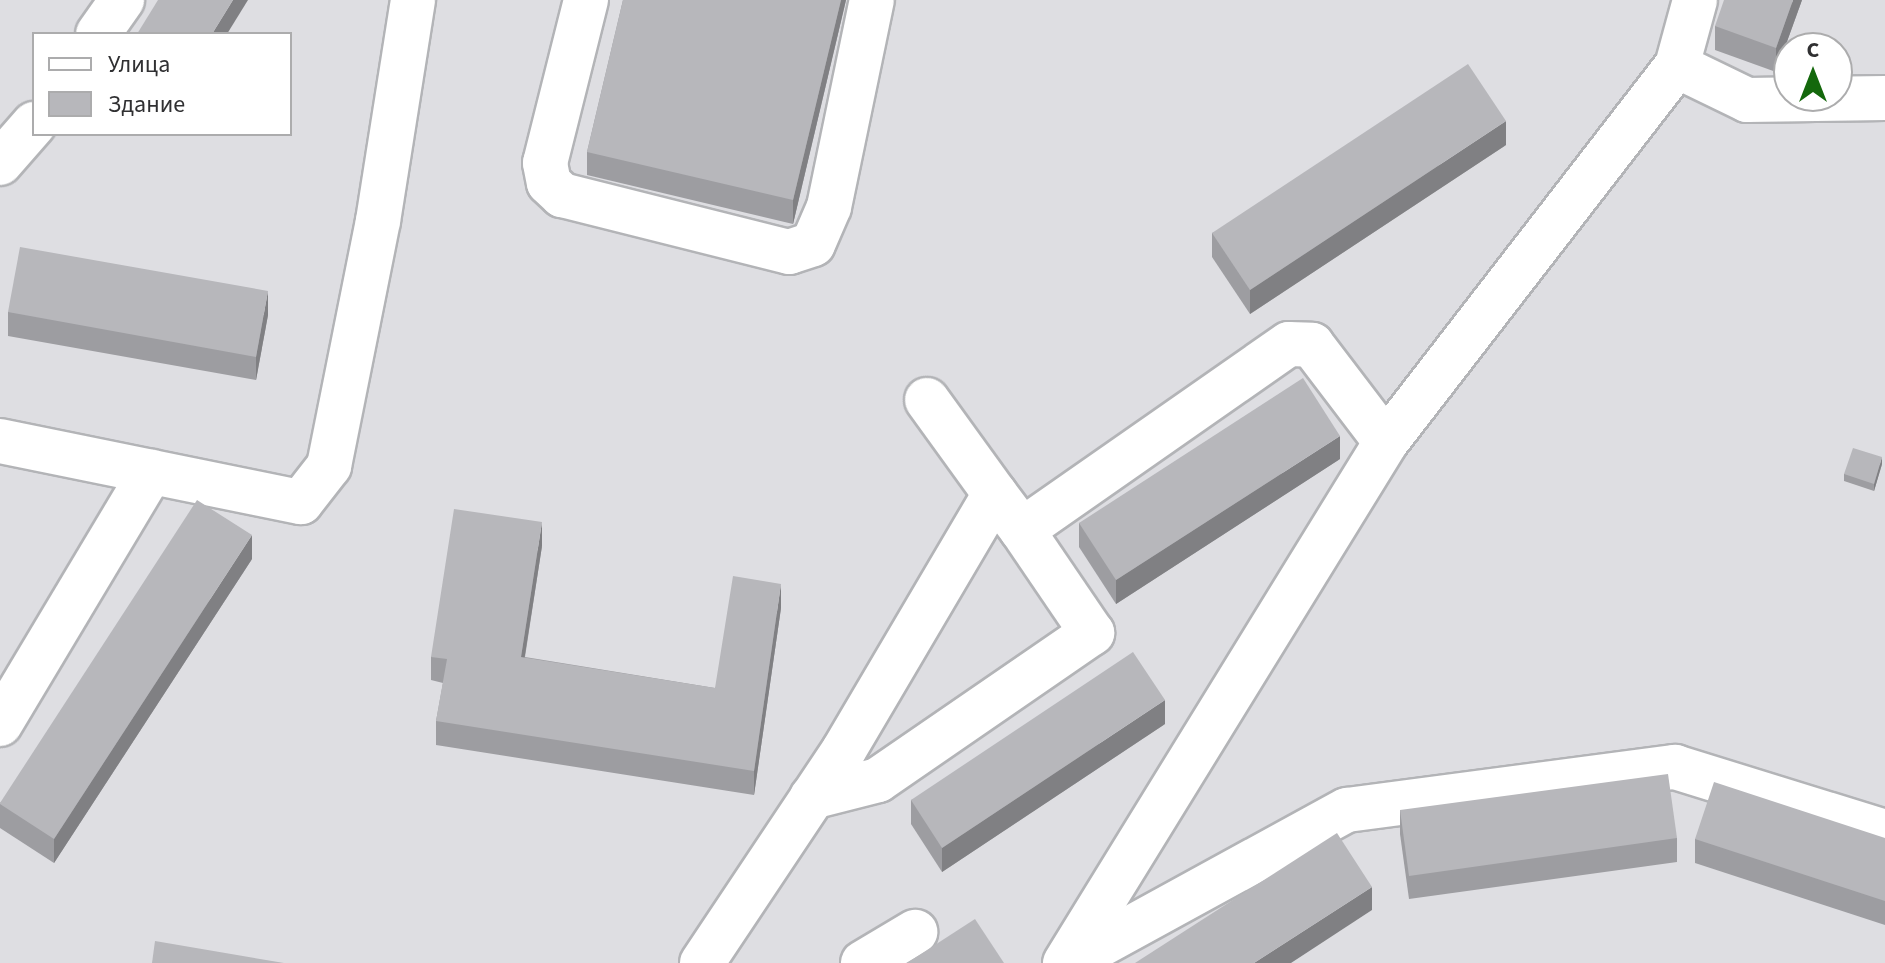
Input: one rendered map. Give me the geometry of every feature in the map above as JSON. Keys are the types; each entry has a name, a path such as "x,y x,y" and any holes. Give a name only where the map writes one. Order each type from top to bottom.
{"lane":[{"path":"99,32 122,0"},
{"path":"0,441 301,502 329,466 378,221 413,0"},
{"path":"586,0 545,163 549,183 562,195 789,252 813,244 829,207 872,0"},
{"path":"1066,963 1386,442 1677,66 1695,0"},
{"path":"1677,66 1747,100 1885,98"},
{"path":"1022,530 1289,344 1312,345 1386,442"},
{"path":"812,797 878,780 1092,633 927,400"},
{"path":"0,724 151,472"},
{"path":"702,963 812,797 995,494"},
{"path":"1066,963 1347,810 1675,767 1885,832"},
{"path":"863,963 915,932"}],"building":[{"path":"158,0 233,0 213,32 138,32"},
{"path":"623,0 841,0 793,200 587,152"},
{"path":"1724,0 1793,0 1782,32 1773,32 1773,47 1715,26"},
{"path":"1468,64 1506,121 1250,290 1212,233"},
{"path":"20,247 268,291 256,357 8,312"},
{"path":"1303,378 1340,436 1116,580 1079,523"},
{"path":"1853,448 1882,457 1874,484 1844,474"},
{"path":"197,500 252,535 54,839 0,803"},
{"path":"454,509 542,522 521,657 715,688 733,576 781,584 754,771 436,721 447,659 431,657"},
{"path":"1133,652 1165,700 942,848 911,800"},
{"path":"1668,774 1677,838 1409,876 1400,810"},
{"path":"1714,782 1885,838 1885,901 1695,839"},
{"path":"1337,833 1372,887 1254,963 1135,963"},
{"path":"975,919 1004,963 907,963"},
{"path":"155,941 284,963 152,963"}]}
